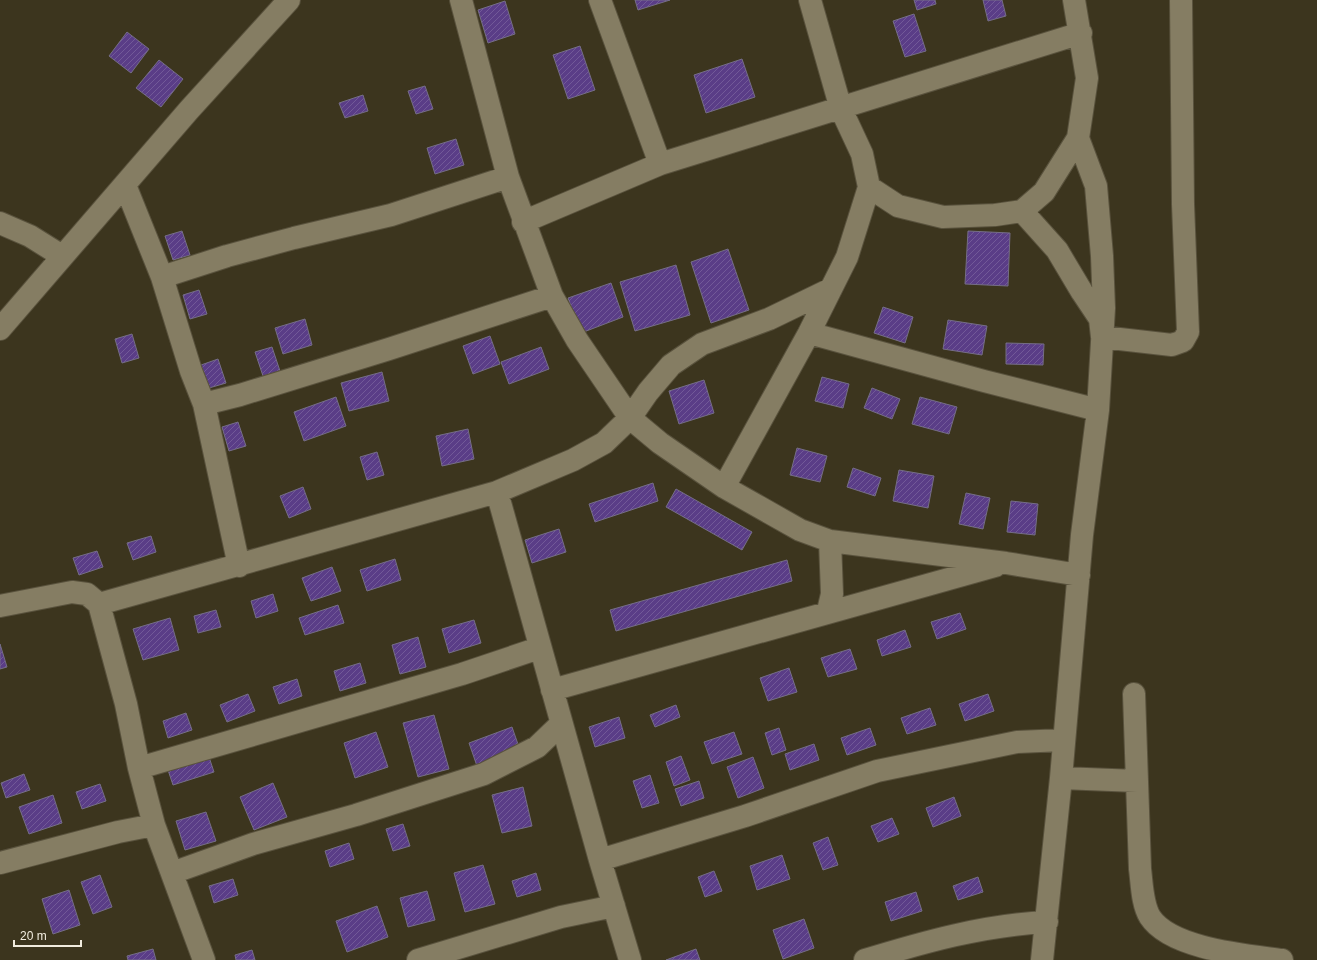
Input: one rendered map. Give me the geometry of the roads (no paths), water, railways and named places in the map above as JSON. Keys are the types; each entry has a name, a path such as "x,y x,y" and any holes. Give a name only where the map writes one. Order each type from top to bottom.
{"street":[{"path":"0,329 189,110 289,0"},
{"path":"461,0 508,177 523,222 552,296 577,340 630,418 660,443 724,488 800,530 830,541 1006,563 1079,575"},
{"path":"600,0 660,164"},
{"path":"724,488 809,333 847,257 869,187 862,154 841,109 810,0"},
{"path":"869,187 898,206 943,216 995,215 1022,211 1044,192 1078,138 1087,78 1081,33 1074,0"},
{"path":"1102,337 1172,345 1183,341 1188,332 1183,204 1181,0"},
{"path":"523,222 660,164 841,109 1081,33"},
{"path":"1042,960 1061,778 1063,740 1079,575 1098,410 1104,308 1102,256 1096,186 1078,138"},
{"path":"162,277 227,256 392,215 508,177"},
{"path":"125,185 162,277 191,371 204,404 240,566"},
{"path":"1022,211 1058,250 1082,292 1100,318 1102,337"},
{"path":"0,223 30,236 62,256"},
{"path":"99,604 240,566 497,492 573,460 604,442 630,418 648,392 671,365 702,344 769,319 831,289"},
{"path":"204,404 240,395 552,296"},
{"path":"809,333 984,381 1098,410"},
{"path":"497,492 539,648 630,960"},
{"path":"828,611 832,594 830,541"},
{"path":"552,690 828,611 1006,563"},
{"path":"0,606 72,592 87,594 99,604 126,704 139,768 154,825 204,960"},
{"path":"139,768 462,674 539,648"},
{"path":"1134,694 1140,869 1143,898 1150,917 1168,934 1206,948 1282,960"},
{"path":"172,873 253,844 356,815 484,774 537,747 561,724"},
{"path":"600,860 745,816 876,771 1017,742 1063,740"},
{"path":"1061,778 1137,781"},
{"path":"0,863 118,832 154,825"},
{"path":"418,960 561,917 614,906"},
{"path":"865,960 958,934 1000,926 1047,922"}]}
